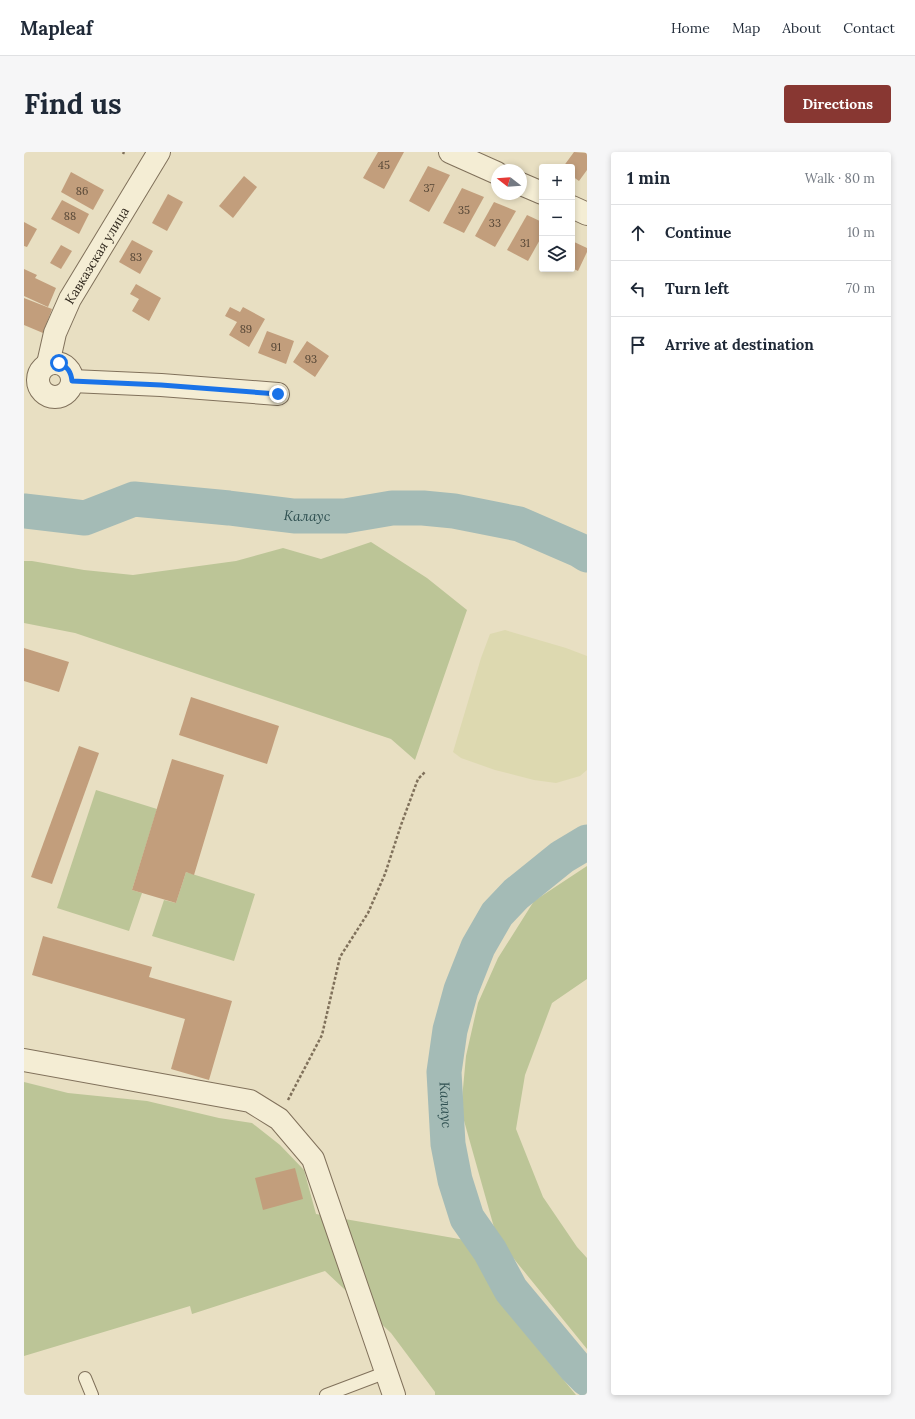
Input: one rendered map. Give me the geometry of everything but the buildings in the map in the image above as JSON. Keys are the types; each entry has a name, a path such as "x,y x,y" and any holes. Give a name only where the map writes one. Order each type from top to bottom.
{"street":[{"name":"Кавказская улица","path":"48,364 55,333 70,299 159,152"},
{"path":"450,152 491,170"},
{"path":"527,187 539,192"},
{"path":"575,208 587,214"},
{"path":"53,362 65,365 72,375 72,381 68,391 59,397 53,397 43,392 40,388 38,377 40,372 48,364 53,362"},
{"path":"72,381 191,387 278,394"},
{"path":"24,1060 250,1101 279,1119 313,1159 394,1395"}],"lane":[{"path":"326,1395 386,1372"},
{"path":"85,1378 92,1395"}],"path":[{"path":"279,1119 302,1071 322,1035 340,956 368,913 385,874 401,824 418,779 426,771"}],"shaded area":[{"path":"505,630 566,648 587,656 587,770 580,776 556,783 534,780 495,770 461,758 453,752 481,658 490,634"}],"green space":[{"path":"371,542 427,578 467,610 415,760 391,739 75,633 24,623 24,561 84,570 133,575 236,561 283,548 321,559"},
{"path":"96,790 157,809 132,890 142,893 129,931 57,908"},
{"path":"587,866 587,979 552,1003 525,1075 516,1129 543,1197 577,1247 587,1258 587,1349 497,1238 461,1110 466,1056 478,1003 498,958 534,901"},
{"path":"186,872 255,894 234,961 152,936 164,900 176,903"},
{"path":"24,1082 68,1093 147,1101 219,1118 252,1123 280,1145 304,1170 316,1214 465,1240 515,1321 576,1395 435,1395 435,1392 391,1333 325,1271 192,1314 190,1306 24,1356"}],"waterway":[{"name":"Калаус","path":"24,511 85,518 134,499 294,516 345,516 392,508 423,508 454,511 519,524 579,550 587,555"},
{"name":"Калаус","path":"587,842 562,857 516,894 497,914 478,947 461,990 450,1030 444,1072 448,1144 455,1180 467,1218 490,1251 511,1290 576,1368 587,1379"}],"route":[{"path":"59,363 65,365 69,370 72,375 72,381 161,385 278,394"}]}
